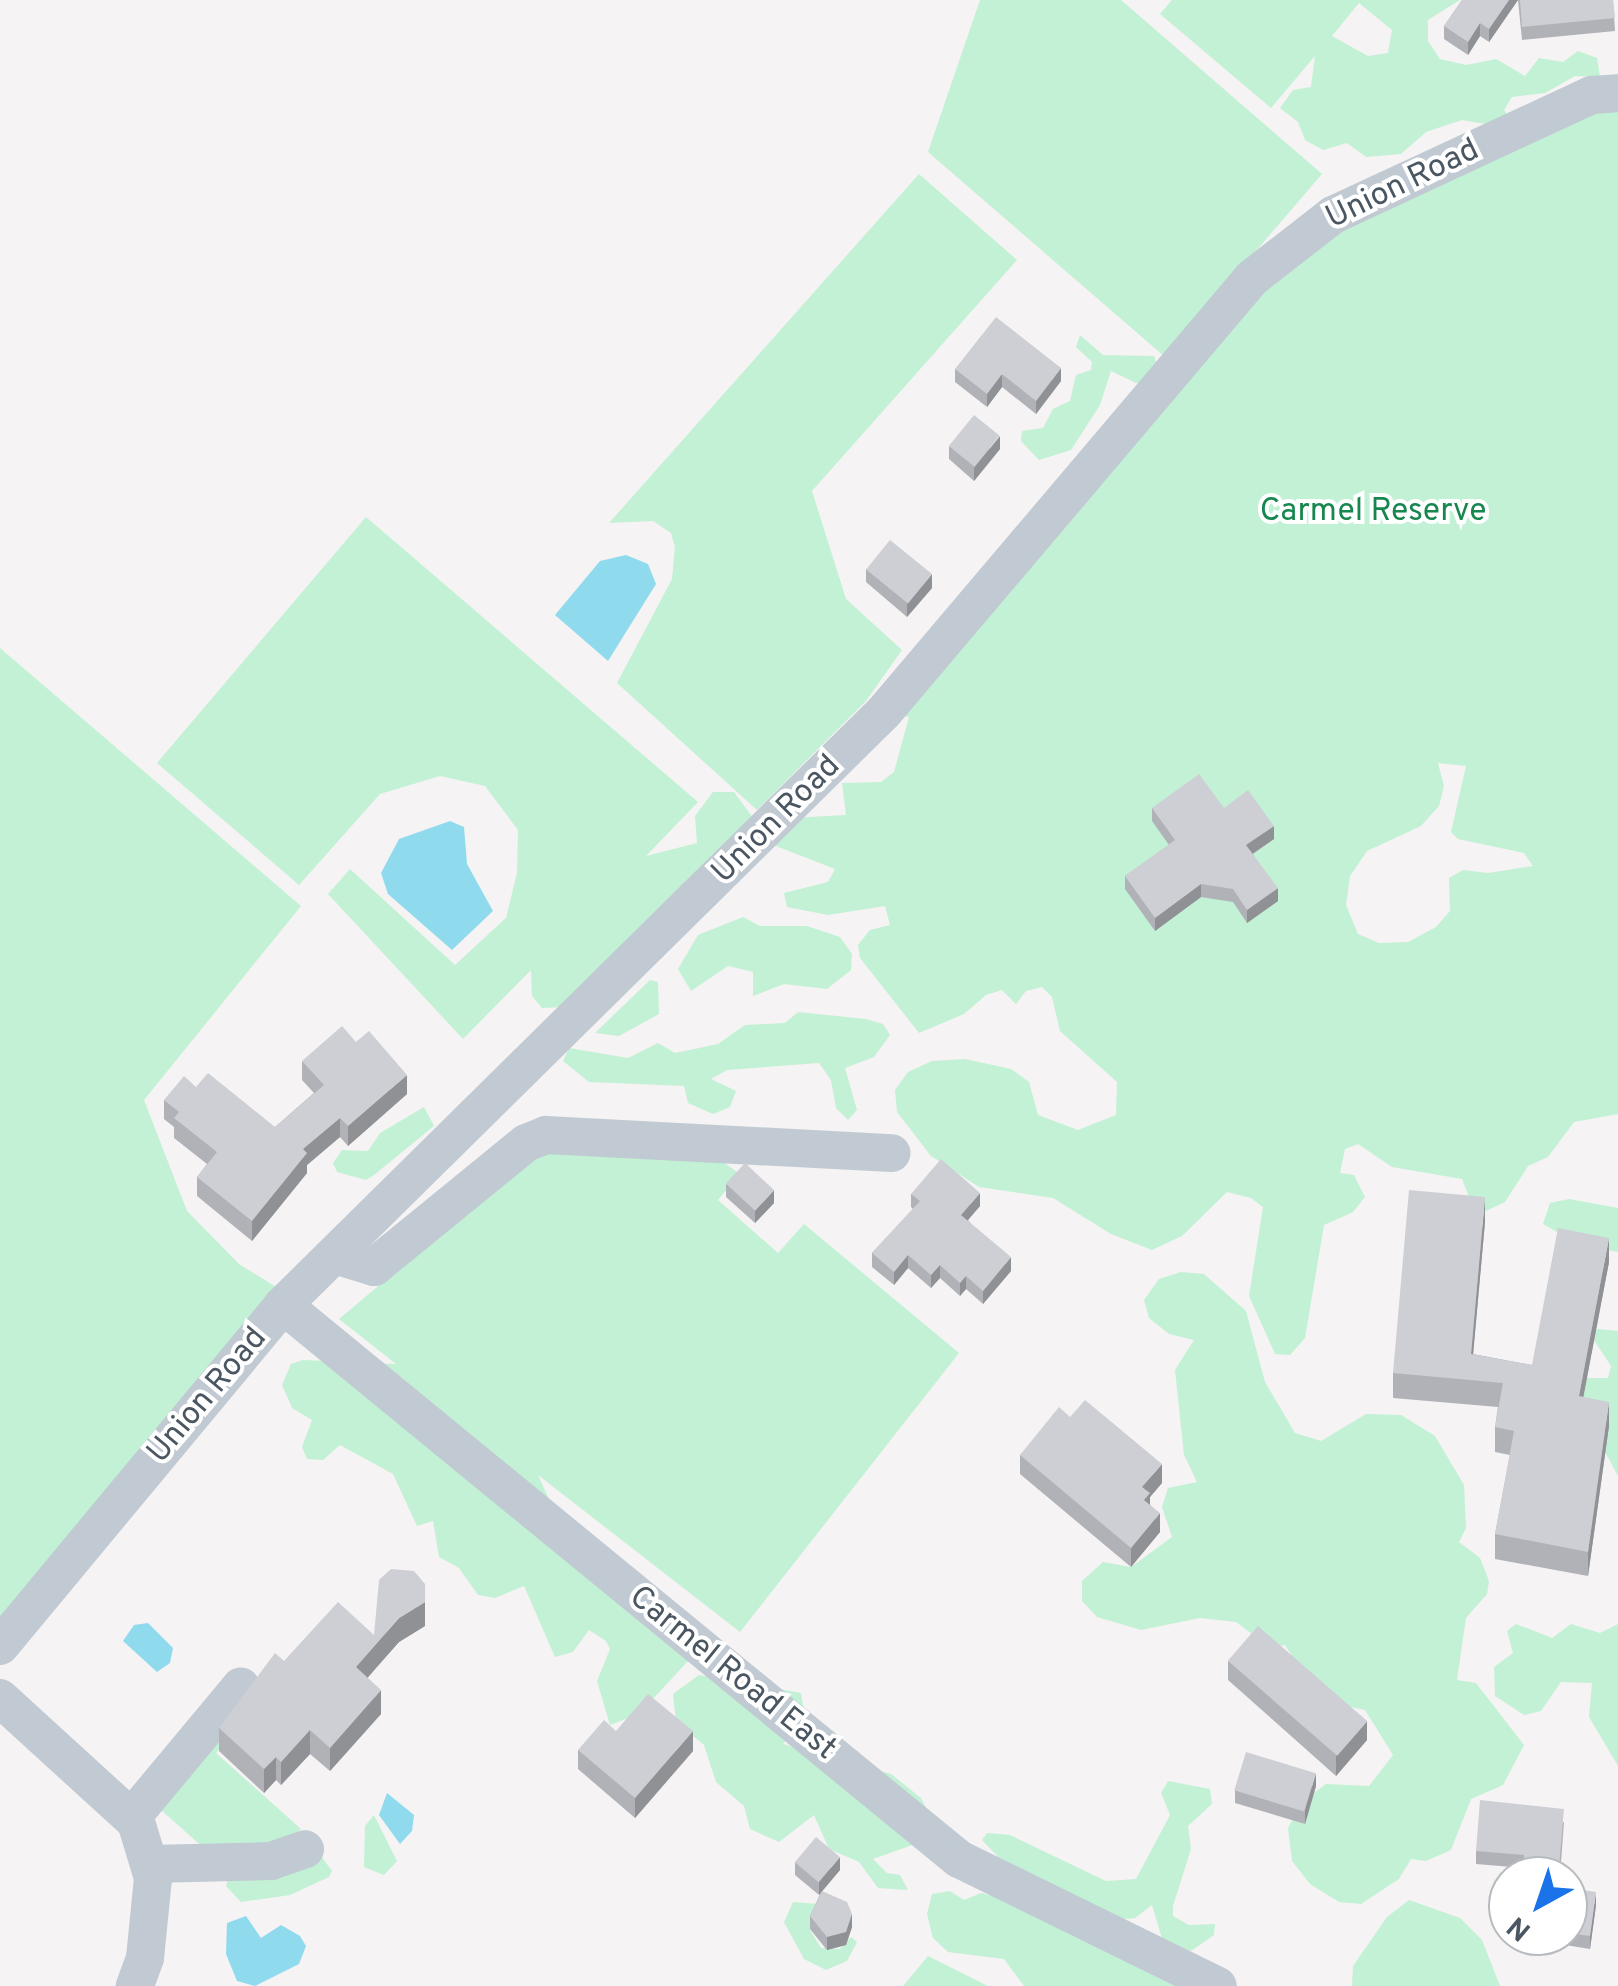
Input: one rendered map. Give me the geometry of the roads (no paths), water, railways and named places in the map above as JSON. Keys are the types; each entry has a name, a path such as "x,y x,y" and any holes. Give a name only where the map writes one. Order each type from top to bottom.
{"street":[{"name":"Union Road","path":"0,1646 283,1305 884,712 1252,278 1333,215 1592,95 1618,93"},
{"path":"336,1255 374,1267 526,1143 546,1135 892,1153"},
{"name":"Carmel Road East","path":"283,1305 960,1860 1218,1986"},
{"path":"132,1817 241,1686"},
{"path":"0,1698 132,1817 150,1864 145,1977"},
{"path":"150,1864 272,1861 304,1849"}],"water":[{"path":"626,555 648,564 656,584 608,661 555,615 600,561"},
{"path":"450,821 464,827 467,864 493,911 452,950 388,894 381,873 399,839"},
{"path":"148,1623 173,1648 170,1663 157,1672 123,1641 134,1625"},
{"path":"387,1793 414,1815 412,1831 400,1844 379,1815"},
{"path":"246,1916 261,1938 281,1925 300,1936 306,1946 299,1964 255,1986 237,1981 226,1954 227,1923"}],"park label":[{"name":"Carmel Reserve","path":"1373,512"}]}
